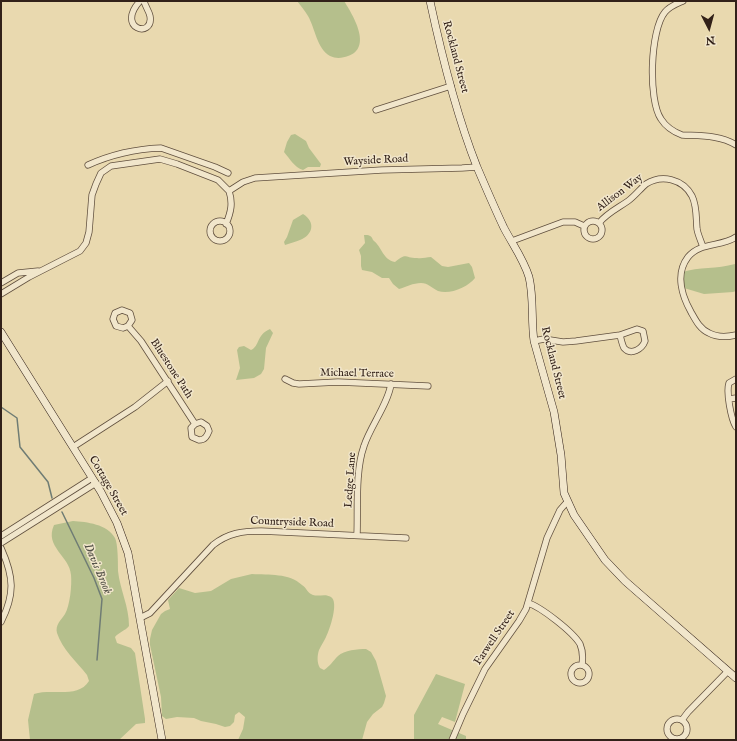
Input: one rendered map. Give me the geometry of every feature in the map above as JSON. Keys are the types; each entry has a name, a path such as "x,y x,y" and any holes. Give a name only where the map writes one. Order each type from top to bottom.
{"street":[{"path":"140,1 131,14 133,24 137,28 141,29 147,27 150,23 150,17 144,1"},
{"name":"Rockland Street","path":"430,1 451,86 465,134 477,167 500,219 524,265 531,286 532,329 554,412 561,455 563,486 567,502 574,515 605,560 634,590 736,678"},
{"path":"683,1 672,6 662,17 656,37 652,76 657,110 664,124 678,134 715,137 736,145"},
{"path":"376,110 451,86"},
{"path":"160,159 161,148"},
{"path":"88,165 108,156 161,148 202,162 228,173"},
{"path":"102,159 106,170"},
{"path":"1,294 80,251 86,243 89,231 92,195 101,173 111,166 160,159 218,180 229,191 232,206 226,224"},
{"path":"198,172 202,162"},
{"name":"Wayside Road","path":"229,191 243,182 255,178 382,170 477,167"},
{"name":"Allison Way","path":"599,223 606,215 648,184 660,179 672,180 678,182 686,188 693,198 698,234 703,247"},
{"name":"Allison Way","path":"584,226 590,221 599,223"},
{"name":"Allison Way","path":"512,242 563,222 575,222 584,226"},
{"name":"Allison Way","path":"584,226 585,235 594,239 601,234 601,227 599,223"},
{"path":"736,237 722,243 703,247 695,251 683,267 681,280 682,294 700,326 709,334 721,337 736,335"},
{"path":"1,283 18,273 41,271"},
{"name":"Bluestone Path","path":"128,326 141,341 195,424"},
{"path":"534,340 544,339 570,342 620,335 634,329 641,329 644,334 645,341 642,347 632,352 628,351 624,346 620,335"},
{"name":"Cottage Street","path":"1,332 94,481 113,514 125,542 162,740"},
{"name":"Michael Terrace","path":"285,379 299,384 338,382 428,386"},
{"path":"736,379 730,381 727,390 733,420 736,427"},
{"path":"73,448 135,407 168,381"},
{"name":"Ledge Lane","path":"357,535 361,455 366,441 389,393 391,384"},
{"path":"729,399 736,398"},
{"path":"1,536 94,481"},
{"path":"1,543 94,481"},
{"name":"Farwell Street","path":"452,740 458,724 485,669 519,621 528,604 547,538 560,510 567,502"},
{"name":"Countryside Road","path":"140,618 150,613 214,545 232,534 245,531 261,531 406,538"},
{"path":"1,548 12,586 10,602 1,622"},
{"path":"528,604 544,610 577,640 582,650 582,665"},
{"path":"682,720 728,671"}],"green space":[{"path":"297,1 344,1 356,22 359,31 359,46 355,52 348,56 339,58 332,57 326,53 319,43 308,16"},
{"path":"295,134 306,141 309,148 321,164 320,167 308,167 303,170 300,169 284,152 291,135"},
{"path":"303,214 310,221 310,232 304,238 285,245 284,242 293,220"},
{"path":"364,235 371,236 385,256 391,261 395,262 406,256 413,258 431,257 442,266 448,267 469,263 472,267 475,278 463,287 448,292 438,291 423,283 412,284 399,289 389,278 382,278 372,272 362,270 359,250 365,243"},
{"path":"736,264 736,291 704,294 684,288 682,272"},
{"path":"270,329 273,333 266,348 264,369 261,374 254,378 236,380 240,368 237,350 239,347 244,346 251,350 256,346 262,334"},
{"path":"73,521 90,523 102,527 111,533 116,541 119,578 128,612 129,626 115,637 117,643 131,648 135,653 145,719 145,723 136,724 119,740 30,740 28,720 34,694 41,692 64,692 78,690 89,681 87,675 62,644 57,633 58,625 68,606 71,575 67,562 52,539 52,533 54,525"},
{"path":"252,574 278,575 291,578 304,586 311,594 331,597 334,604 334,610 328,633 318,652 318,662 320,668 324,670 338,656 347,651 366,649 371,652 376,661 386,696 382,707 373,714 367,722 362,740 238,740 243,729 245,717 239,712 235,715 234,722 230,726 225,727 194,718 177,717 166,719 162,716 161,697 150,639 152,630 161,614 170,609 168,600 179,588 195,593 211,591 231,579"},
{"path":"436,674 465,684 455,722 442,717 438,724 466,736 466,740 414,740 414,715"}],"waterway":[{"name":"Davis Brook","path":"1,407 17,418 20,447 48,482 52,498"},
{"name":"Davis Brook","path":"62,512 94,578 102,599 97,660"}]}
